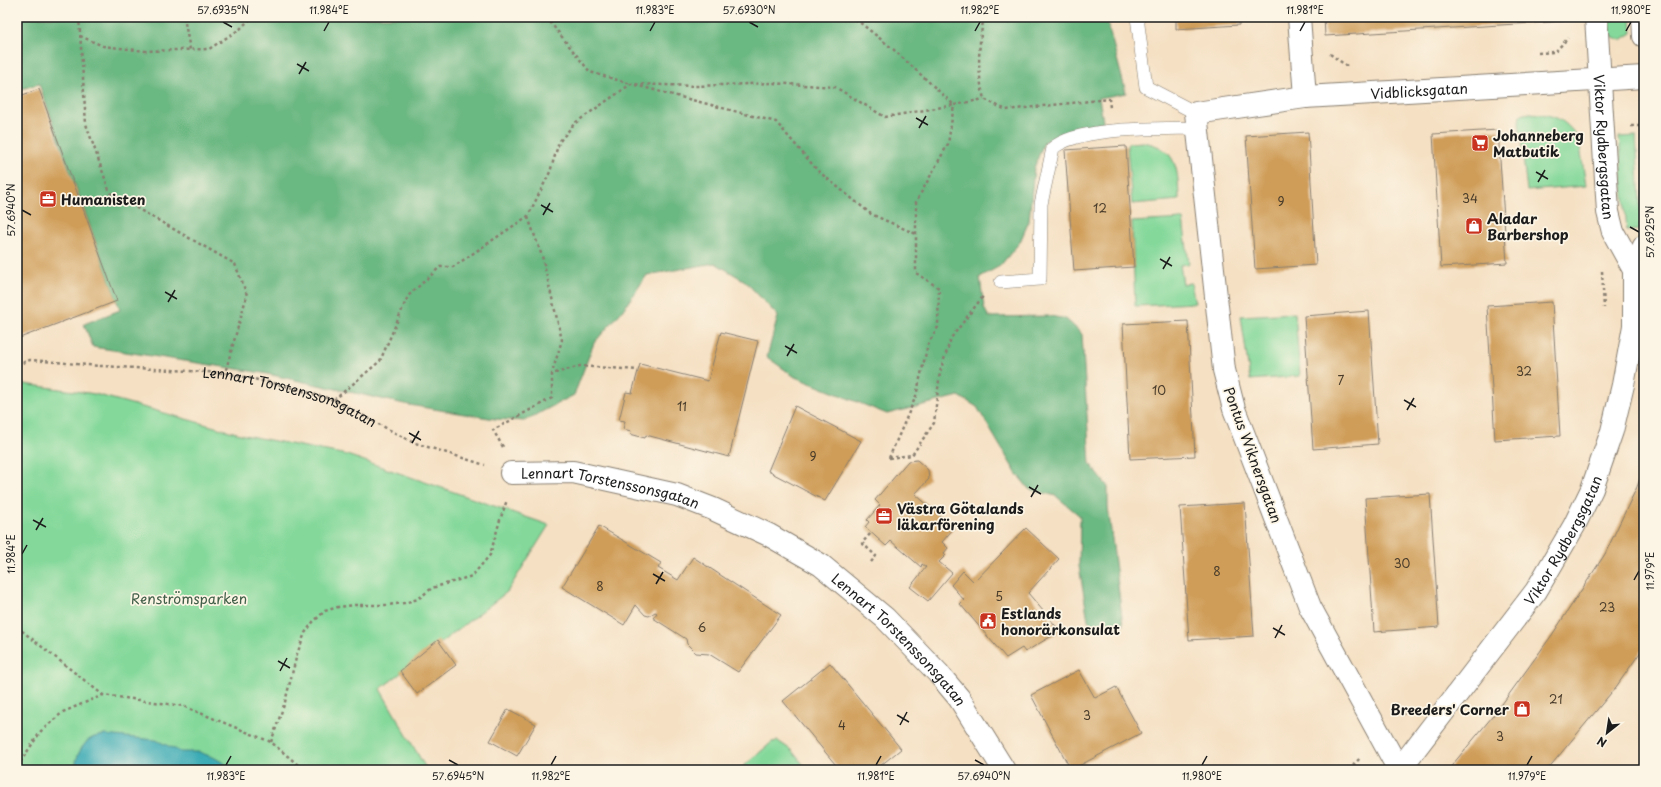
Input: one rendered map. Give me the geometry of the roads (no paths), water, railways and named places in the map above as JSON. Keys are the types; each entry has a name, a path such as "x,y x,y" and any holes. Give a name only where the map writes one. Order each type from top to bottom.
{"street":[{"path":"1299,17 1305,97"},
{"name":"Viktor Rydbergsgatan","path":"1596,17 1608,212 1613,232 1634,270"},
{"path":"1643,17 1644,36"},
{"name":"Vidblicksgatan","path":"1196,120 1305,97 1600,81 1644,77"},
{"name":"Pontus Wiknersgatan","path":"1196,120 1224,370 1234,409 1310,607 1399,770"},
{"name":"Viktor Rydbergsgatan","path":"1399,770 1536,591 1574,526 1592,489 1612,431 1623,385 1634,326 1634,270 1644,246"},
{"name":"Lennart Torstenssonsgatan","path":"511,472 573,472 677,495 713,509 769,535 821,565 885,618 938,673 959,698 1004,770"}],"lane":[{"path":"1137,17 1146,87 1196,120"},
{"path":"1001,282 1040,279 1041,204 1053,148 1060,142 1085,135 1196,120"}],"water":[{"path":"105,735 156,740 181,752 199,752 215,758 236,770 76,770 76,761 82,747 88,740"}],"place":[{"name":"Johanneberg Matbutik","path":"1480,143"},
{"name":"Humanisten","path":"48,199"},
{"name":"Aladar Barbershop","path":"1474,226"},
{"name":"Västra Götalands läkarförening","path":"884,516"},
{"name":"Estlands honorärkonsulat","path":"988,621"},
{"name":"Breeders' Corner","path":"1522,709"}],"park label":[{"name":"Renströmsparken","path":"189,598"}]}
